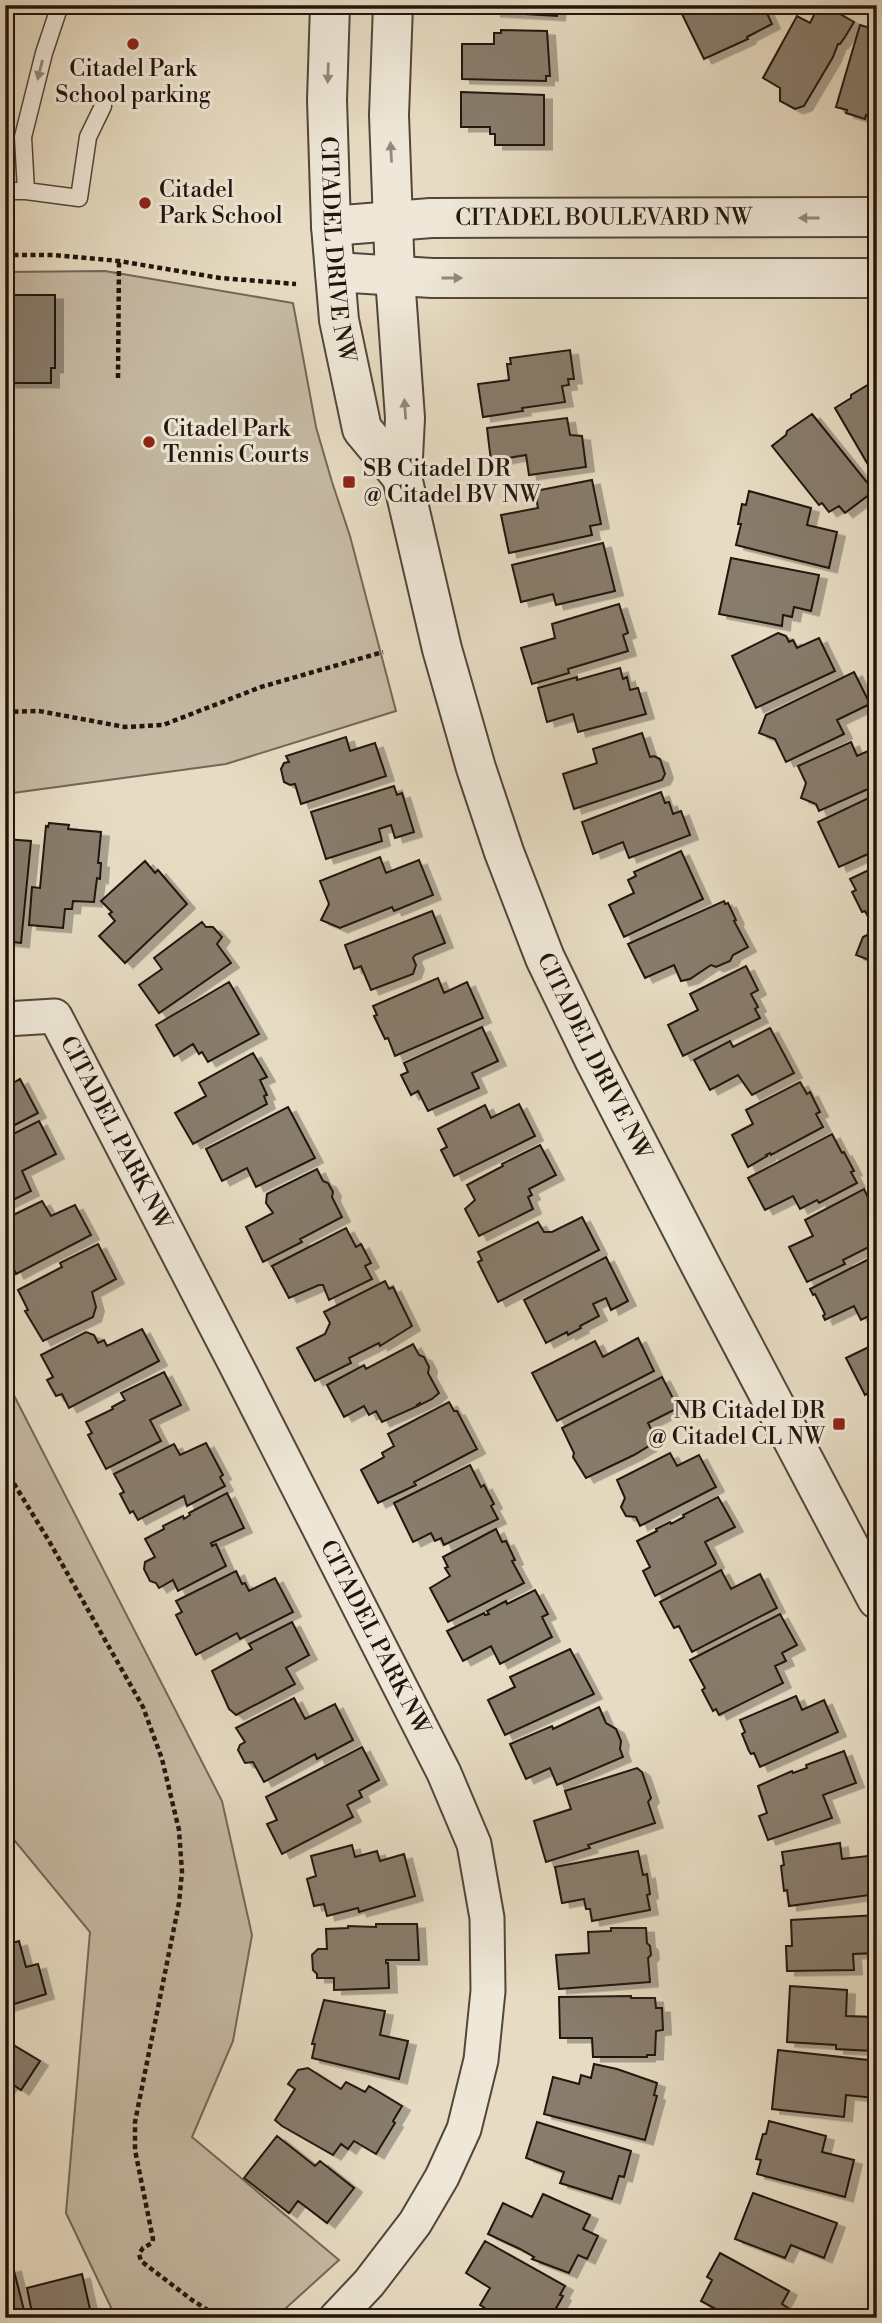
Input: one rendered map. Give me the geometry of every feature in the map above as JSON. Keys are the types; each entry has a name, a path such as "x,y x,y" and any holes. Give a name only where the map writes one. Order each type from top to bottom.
{"street":[{"name":"CITADEL DRIVE NW","path":"330,5 327,100 331,226 339,320 362,429 402,477"},
{"name":"CITADEL DRIVE NW","path":"393,5 389,115 395,276 405,418 402,477 442,649 476,768 504,852 545,958 688,1241 877,1599"},
{"name":"CITADEL BOULEVARD NW","path":"331,226 430,218 877,217"},
{"path":"335,272 395,276 877,278"},
{"name":"CITADEL PARK NW","path":"5,1019 55,1016 444,1773 474,1844 487,1918 488,1991 481,2060 464,2129 442,2176 415,2223 369,2283 336,2318"}],"lane":[{"path":"26,191 23,137 44,53 60,5"},
{"path":"5,191 79,198 88,137 103,106"}],"path":[{"path":"5,255 54,255 119,261 220,278 296,284"},
{"path":"118,378 119,261"},
{"path":"5,712 39,710 125,727 163,725 261,687 383,652"},
{"path":"5,1469 125,1673 143,1707 162,1759 179,1830 182,1872 179,1903 135,2123 135,2150 153,2239 139,2254 141,2261 220,2318"}],"shaded area":[{"path":"105,271 293,303 316,427 350,536 396,711 226,764 5,794 5,272"},
{"path":"5,1378 222,1801 252,1935 233,2041 192,2137 339,2260 275,2318 116,2318 66,2213 90,1932 5,1829"}],"building":[{"path":"494,5 558,5 557,16 493,12"},
{"path":"767,5 764,7 772,24 747,37 748,39 704,59 678,6"},
{"path":"819,5 824,5 854,22 838,44 804,106 795,109 780,101 780,88 763,78 797,16 810,23"},
{"path":"860,25 877,30 877,118 866,115 865,119 836,107"},
{"path":"501,30 547,31 550,76 546,76 546,81 462,79 462,44 494,44 494,33 501,33"},
{"path":"461,92 544,95 544,145 495,145 495,134 490,134 490,127 461,127"},
{"path":"5,295 55,295 55,368 51,368 51,383 5,383"},
{"path":"570,350 574,379 568,379 569,385 562,386 565,402 483,417 478,384 509,380 507,364 511,364 510,358"},
{"path":"877,382 877,480 835,408 851,398 851,395"},
{"path":"812,414 874,491 845,513 839,506 829,512 822,503 819,505 772,446 786,435 787,431"},
{"path":"567,418 570,435 582,436 586,467 529,475 526,455 491,461 487,428"},
{"path":"592,480 601,524 590,526 592,535 509,553 501,515 538,508 535,491"},
{"path":"749,491 811,508 807,525 837,532 829,568 736,545 742,504 746,505"},
{"path":"603,543 615,591 556,605 553,594 521,602 512,565"},
{"path":"731,558 819,575 811,611 794,607 792,617 783,615 782,626 719,614"},
{"path":"619,604 628,633 623,635 628,651 568,669 569,673 532,684 521,648 555,638 552,624"},
{"path":"778,633 786,636 789,642 793,640 797,648 819,638 835,671 756,708 732,656"},
{"path":"620,668 623,679 627,677 630,690 638,688 646,714 578,732 573,714 547,722 538,688"},
{"path":"854,672 870,704 837,720 844,734 786,762 775,739 759,733 766,715"},
{"path":"642,733 650,757 660,759 665,774 662,780 574,809 563,774 597,763 593,749"},
{"path":"346,737 350,751 375,743 386,776 301,804 295,784 284,782 281,769 284,763 289,762 286,756"},
{"path":"851,742 857,756 877,747 877,785 819,811 816,804 801,798 806,783 798,766"},
{"path":"394,786 397,795 402,793 414,832 395,838 391,825 379,829 382,841 326,859 311,812"},
{"path":"661,792 665,803 669,802 673,814 681,811 690,835 629,858 623,842 593,854 582,822"},
{"path":"877,794 877,850 839,867 818,822"},
{"path":"49,823 69,825 68,829 101,832 98,863 101,863 100,879 97,878 94,902 73,901 72,909 65,909 63,928 29,925 32,887 40,888 46,826 48,827"},
{"path":"5,839 31,841 21,943 5,941"},
{"path":"681,851 703,899 624,937 609,905 634,893 628,880 636,876 634,872"},
{"path":"380,857 386,873 419,860 433,895 394,911 392,907 340,928 321,920 329,904 320,881"},
{"path":"145,861 155,873 158,870 187,904 125,963 99,936 115,921 109,914 112,912 101,901"},
{"path":"877,866 877,922 872,924 865,911 862,912 852,892 856,890 850,879"},
{"path":"724,901 725,904 728,903 748,947 733,955 730,961 716,967 711,965 690,979 681,981 674,965 645,978 628,944"},
{"path":"432,911 445,943 415,955 413,974 371,990 361,966 354,969 345,945"},
{"path":"202,922 206,927 213,927 222,937 217,944 231,963 159,1013 139,985 162,969 154,958"},
{"path":"877,930 877,972 872,961 856,955 863,937"},
{"path":"746,966 758,990 751,994 760,1018 683,1056 668,1025 698,1010 690,994"},
{"path":"438,978 444,993 467,982 483,1018 395,1056 388,1038 385,1039 374,1016 377,1015 373,1006"},
{"path":"229,982 259,1034 208,1062 193,1044 174,1056 156,1025"},
{"path":"482,1027 498,1061 472,1073 479,1088 428,1111 418,1091 411,1095 401,1075 408,1072 404,1063"},
{"path":"770,1028 794,1073 752,1095 738,1075 710,1090 694,1060 730,1041 733,1047"},
{"path":"253,1053 267,1077 260,1080 267,1095 264,1096 267,1104 193,1144 175,1113 206,1096 199,1083"},
{"path":"20,1079 38,1113 5,1130 5,1088"},
{"path":"800,1082 807,1094 810,1092 820,1112 816,1114 823,1127 771,1155 766,1155 748,1167 732,1135 753,1124 746,1110"},
{"path":"519,1104 535,1136 454,1176 441,1150 447,1147 438,1129 485,1105 491,1118"},
{"path":"288,1107 315,1158 256,1187 247,1168 222,1181 206,1149"},
{"path":"39,1121 56,1154 22,1171 31,1191 5,1204 5,1138"},
{"path":"832,1134 854,1171 851,1172 857,1183 819,1203 817,1200 800,1209 793,1196 765,1210 748,1178"},
{"path":"540,1145 556,1175 529,1189 532,1195 528,1197 533,1209 479,1236 465,1209 475,1200 467,1185"},
{"path":"317,1169 333,1192 332,1197 342,1217 263,1262 246,1227 273,1213 266,1203 267,1194"},
{"path":"864,1189 875,1212 870,1215 877,1227 877,1243 843,1260 845,1264 807,1282 789,1247 813,1236 805,1220"},
{"path":"42,1201 51,1216 75,1205 91,1235 16,1274 13,1267 5,1266 5,1219"},
{"path":"582,1217 599,1250 498,1302 478,1262 482,1260 478,1252 538,1222 544,1232 552,1232"},
{"path":"346,1228 356,1247 361,1244 371,1263 365,1266 372,1279 329,1300 323,1285 289,1298 272,1266"},
{"path":"98,1244 116,1279 92,1292 96,1307 93,1317 43,1341 25,1311 28,1310 18,1290 62,1267 60,1263"},
{"path":"877,1255 877,1312 861,1320 854,1306 825,1320 825,1314 810,1289"},
{"path":"606,1257 628,1301 611,1310 606,1298 593,1304 599,1316 568,1335 567,1332 546,1343 524,1300"},
{"path":"385,1281 389,1289 393,1287 412,1326 380,1346 379,1343 349,1358 351,1363 315,1381 297,1348 325,1334 330,1323 324,1312"},
{"path":"142,1329 159,1361 69,1408 62,1394 56,1396 47,1380 53,1377 41,1355 86,1332 94,1335 98,1343 104,1340 107,1346"},
{"path":"877,1330 877,1387 865,1395 846,1358 873,1345 868,1335"},
{"path":"638,1338 654,1371 557,1421 532,1373 595,1341 603,1357"},
{"path":"413,1344 419,1355 424,1357 429,1367 428,1373 439,1393 432,1399 382,1422 376,1411 369,1415 364,1406 344,1417 327,1385 364,1365 366,1369"},
{"path":"164,1372 181,1405 150,1420 161,1441 106,1469 88,1435 92,1433 86,1422 125,1400 121,1393"},
{"path":"662,1377 678,1408 648,1423 657,1441 586,1478 573,1457 574,1453 562,1428"},
{"path":"449,1402 454,1411 457,1411 477,1449 414,1482 416,1485 378,1503 361,1470 384,1457 382,1453 394,1446 388,1434"},
{"path":"206,1443 223,1475 220,1477 225,1486 187,1506 184,1496 138,1520 133,1511 130,1513 120,1494 124,1492 114,1474 174,1444 180,1455"},
{"path":"670,1453 677,1466 699,1455 716,1487 640,1526 636,1517 626,1516 621,1507 625,1498 617,1480"},
{"path":"470,1465 481,1487 484,1485 494,1504 491,1506 498,1519 444,1545 441,1538 435,1541 431,1533 413,1542 394,1503"},
{"path":"227,1493 244,1528 211,1543 212,1546 216,1544 226,1566 178,1591 173,1580 159,1588 156,1583 150,1581 144,1569 145,1562 155,1557 145,1539 164,1529 163,1526 183,1516 184,1519 189,1513"},
{"path":"718,1497 735,1527 705,1542 715,1565 655,1596 643,1571 650,1567 637,1541"},
{"path":"496,1529 502,1542 506,1541 515,1560 512,1561 524,1583 448,1622 430,1588 450,1576 443,1557"},
{"path":"721,1570 731,1589 760,1574 777,1608 692,1652 679,1626 674,1628 660,1602"},
{"path":"236,1571 249,1591 275,1578 293,1612 240,1639 237,1633 196,1655 176,1615 182,1612 176,1601"},
{"path":"535,1590 548,1614 542,1617 552,1637 500,1664 491,1646 463,1661 447,1631 484,1613 489,1614 487,1611 506,1601 507,1604"},
{"path":"780,1614 797,1645 782,1653 786,1661 775,1666 783,1683 719,1715 716,1709 713,1711 702,1690 705,1688 690,1660"},
{"path":"292,1622 309,1655 286,1668 295,1684 236,1715 229,1709 212,1671 252,1649 249,1644"},
{"path":"570,1649 594,1694 505,1735 488,1700 515,1687 510,1677"},
{"path":"796,1696 802,1710 824,1700 838,1732 760,1767 754,1753 749,1751 740,1720"},
{"path":"294,1698 305,1719 335,1704 353,1740 317,1759 315,1754 264,1782 253,1762 245,1763 238,1750 245,1742 236,1728"},
{"path":"599,1707 606,1723 616,1729 623,1757 557,1785 550,1768 526,1779 510,1744 552,1726 553,1729"},
{"path":"362,1747 379,1780 359,1791 362,1797 347,1805 353,1817 282,1854 267,1824 277,1820 266,1797"},
{"path":"844,1751 856,1783 823,1795 832,1818 768,1840 759,1816 767,1813 758,1786"},
{"path":"637,1768 642,1772 651,1798 648,1802 655,1823 546,1862 534,1821 571,1809 565,1791"},
{"path":"840,1843 842,1859 876,1855 877,1894 789,1906 787,1890 784,1891 782,1852"},
{"path":"352,1845 355,1857 377,1851 380,1861 404,1854 415,1896 359,1912 358,1908 327,1916 324,1904 314,1906 307,1879 316,1876 311,1856"},
{"path":"638,1851 643,1875 647,1874 650,1910 592,1921 590,1909 586,1909 584,1899 562,1903 555,1867"},
{"path":"877,1915 877,1953 853,1954 854,1970 787,1971 786,1946 792,1946 791,1920"},
{"path":"376,1924 417,1924 419,1960 386,1960 389,1988 334,1990 334,1978 317,1978 313,1970 312,1955 318,1949 327,1949 326,1929 348,1926 376,1927"},
{"path":"611,1928 646,1928 651,1955 648,1958 650,1982 559,1989 556,1955 589,1953 588,1932 611,1931"},
{"path":"19,1941 26,1967 38,1964 46,1994 5,2007 5,1945"},
{"path":"790,1986 847,1990 846,2016 875,2017 873,2051 836,2049 836,2045 787,2042"},
{"path":"559,1997 655,1998 656,2008 662,2008 663,2030 656,2031 655,2055 593,2057 592,2038 560,2038"},
{"path":"324,2000 385,2011 380,2035 408,2041 399,2079 312,2058 315,2044 312,2044"},
{"path":"5,2040 40,2061 21,2090 12,2084 5,2091"},
{"path":"778,2050 877,2061 875,2098 846,2095 844,2117 772,2109"},
{"path":"594,2064 657,2083 654,2095 657,2096 645,2140 544,2114 553,2077 579,2084 581,2075 591,2078"},
{"path":"308,2068 341,2089 346,2082 365,2092 369,2086 402,2106 376,2154 354,2141 348,2149 341,2144 333,2155 275,2120 295,2089 288,2084 298,2070"},
{"path":"769,2121 826,2136 822,2152 854,2160 845,2197 757,2174 761,2160 756,2159"},
{"path":"537,2122 631,2151 624,2177 619,2176 612,2199 560,2183 564,2172 526,2158"},
{"path":"277,2136 315,2166 320,2161 354,2188 327,2223 298,2201 289,2213 244,2178"},
{"path":"753,2193 837,2223 824,2258 791,2245 785,2258 735,2239"},
{"path":"543,2194 590,2215 583,2229 598,2236 587,2259 578,2255 569,2273 532,2259 534,2257 488,2234 503,2203 532,2217"},
{"path":"485,2241 565,2286 560,2295 563,2296 551,2317 500,2318 480,2305 490,2288 466,2273"},
{"path":"720,2253 789,2291 782,2304 804,2318 732,2318 701,2301 712,2280 707,2277"},
{"path":"13,2267 26,2318 5,2318 5,2269"},
{"path":"82,2274 92,2318 33,2318 27,2288"}],"place":[{"name":"Citadel Park School parking","path":"133,44"},
{"name":"Citadel Park School","path":"145,203"},
{"name":"Citadel Park Tennis Courts","path":"149,442"},
{"name":"SB Citadel DR @ Citadel BV NW","path":"349,482"},
{"name":"NB Citadel DR @ Citadel CL NW","path":"839,1424"}]}
